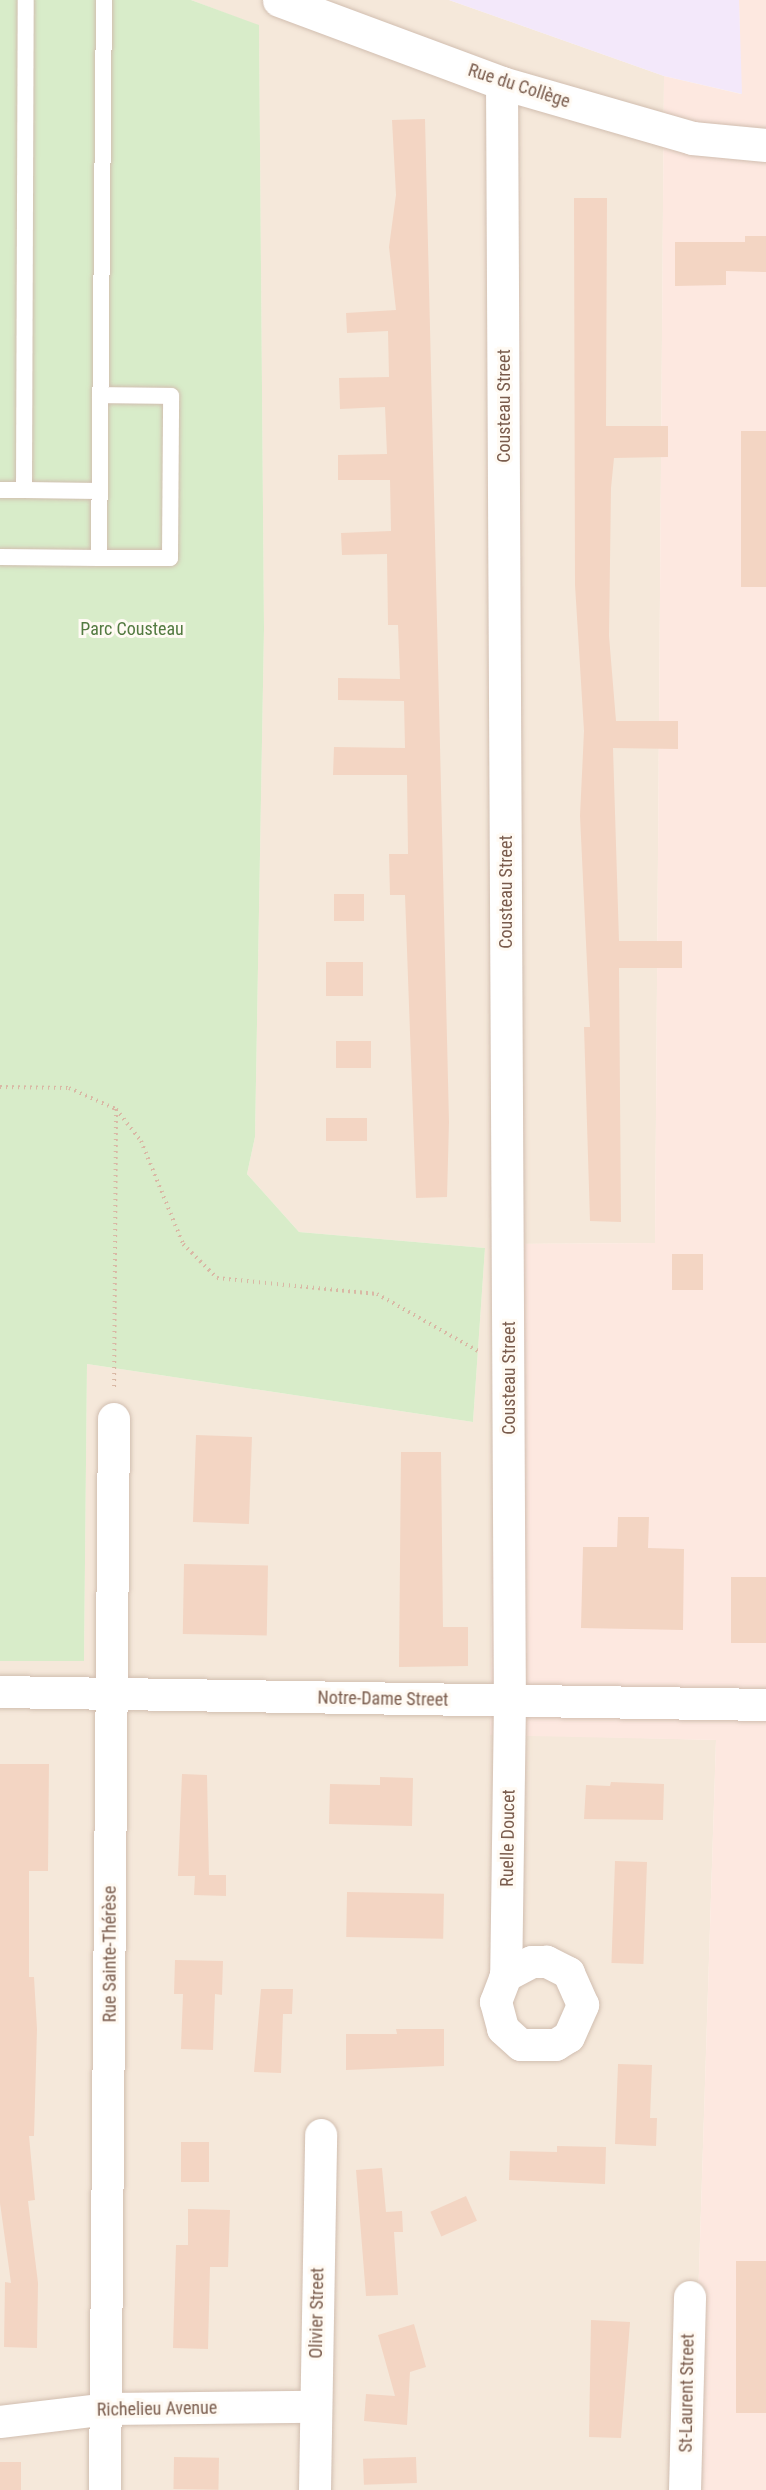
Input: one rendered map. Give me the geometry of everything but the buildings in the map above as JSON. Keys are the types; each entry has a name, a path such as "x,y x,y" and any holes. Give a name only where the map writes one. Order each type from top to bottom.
{"street":[{"name":"Rue du Collège","path":"279,0 502,82 692,138 766,145"},
{"name":"Cousteau Street","path":"502,82 510,1701"},
{"name":"Rue Sainte-Thérèse","path":"105,2490 114,1419"},
{"name":"Notre-Dame Street","path":"0,1692 766,1705"},
{"name":"Ruelle Doucet","path":"506,1976 510,1701"},
{"name":"Olivier Street","path":"315,2490 321,2135"},
{"name":"St-Laurent Street","path":"685,2490 690,2297"},
{"name":"Richelieu Avenue","path":"0,2421 107,2409 315,2407"}],"lane":[{"path":"24,490 26,0"},
{"path":"99,558 104,0"},
{"path":"0,557 170,558 171,396 100,396"},
{"path":"0,490 99,490"}],"path":[{"path":"0,1087 69,1088 116,1109 141,1141 183,1244 217,1278 377,1294 485,1354"},
{"path":"114,1419 116,1109"}],"shaded area":[{"path":"191,0 449,0 664,76 655,1243 497,1244 490,1734 716,1740 692,2490 0,2490 0,1661 84,1661 87,1364 473,1422 485,1248 299,1232 247,1174 255,1137 264,629 259,26"},
{"path":"449,0 739,0 742,94 664,76"},
{"path":"739,0 766,0 766,2490 692,2490 716,1740 490,1735 497,1244 655,1243 664,76 741,94"}],"green space":[{"name":"Parc Cousteau","path":"0,0 191,0 259,25 264,629 255,1137 247,1174 299,1232 485,1248 473,1422 87,1364 84,1661 0,1661"}]}
